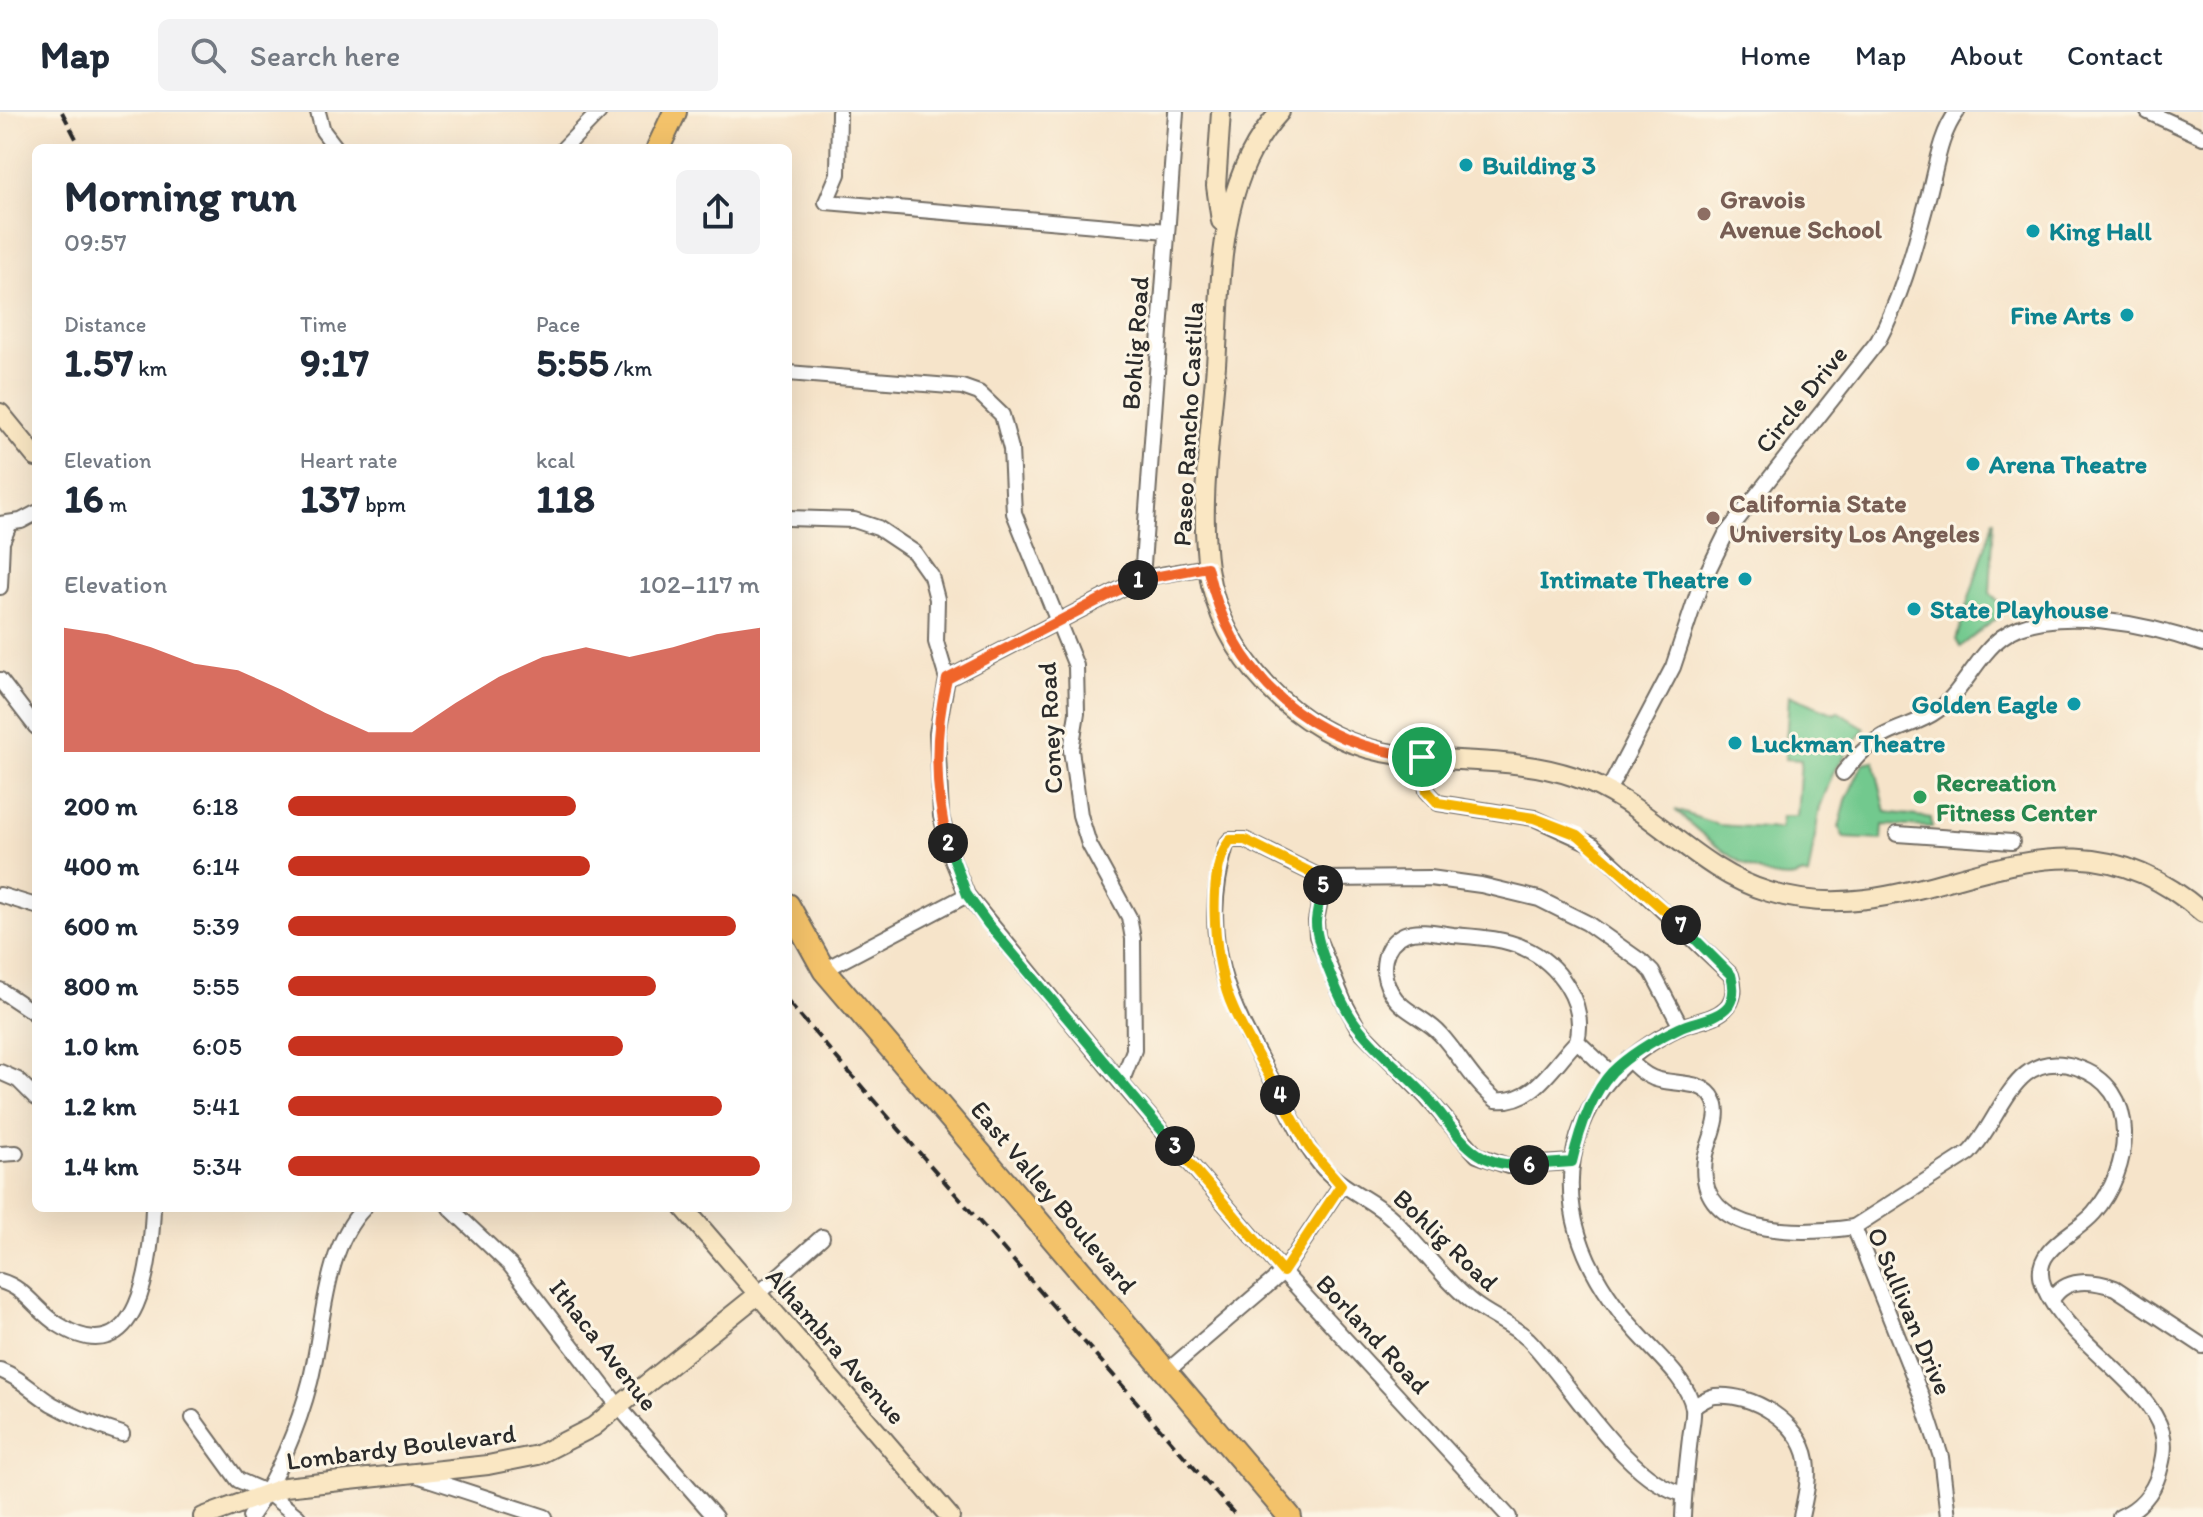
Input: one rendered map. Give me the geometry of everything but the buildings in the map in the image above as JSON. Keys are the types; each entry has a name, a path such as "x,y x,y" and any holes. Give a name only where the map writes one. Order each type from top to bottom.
{"main road":[{"path":"660,144 675,112"},
{"name":"East Valley Boulevard","path":"792,912 824,970 1290,1517"}],"street":[{"path":"318,112 323,131 333,144"},
{"path":"568,144 599,112"},
{"path":"839,112 838,174 826,202 1167,231"},
{"name":"Bohlig Road","path":"1142,578 1176,112"},
{"path":"1221,112 1216,186 1224,239"},
{"name":"Paseo Rancho Castilla","path":"1280,112 1261,136 1238,178 1224,239 1207,503 1207,567 1223,617 1236,644 1282,701 1320,728 1386,753 1548,769 1609,789 1719,869 1757,887 1790,897 1820,901 1874,899 2007,864 2074,856 2113,863 2145,876 2203,913"},
{"name":"Circle Drive","path":"1609,789 1673,667 1699,589 1726,534 1878,341 1889,320 1908,274 1945,136 1957,112"},
{"path":"2148,112 2203,137"},
{"name":"Coney Road","path":"792,373 962,387 979,393 1002,415 1011,449 1014,513 1060,622 1077,676 1071,750 1080,815 1089,844 1129,917 1133,939 1134,1050 1121,1083"},
{"path":"0,413 32,452"},
{"path":"0,587 4,524 32,514"},
{"name":"Borland Road","path":"792,518 854,520 878,528 914,552 931,576 937,599 936,642 947,679 937,733 941,816 953,861 967,895 1121,1083 1283,1272 1509,1517"},
{"path":"947,679 1142,578 1207,567"},
{"path":"1843,773 1864,749 1885,734 1928,717 1949,701 2001,638 2029,622 2079,620 2126,623 2203,644"},
{"path":"2,689 32,723"},
{"path":"1422,757 1427,791 1438,803 1534,818 1578,835 1722,963 1734,986 1727,1007 1715,1015 1681,1027 1611,1073 1583,1121 1572,1162 1574,1215 1592,1271 1626,1321 1682,1385 1693,1407 1683,1517"},
{"path":"1897,834 2012,842"},
{"name":"Bohlig Road","path":"1324,879 1245,840 1230,840 1215,891 1215,923 1226,990 1309,1148 1341,1185 1388,1215 1470,1301 1525,1336 1590,1417 1648,1477 1664,1490 1684,1494"},
{"path":"1572,1162 1508,1166 1477,1155 1427,1098 1358,1028 1317,936 1316,921 1324,879 1430,878 1481,885 1539,899 1587,923 1642,962 1652,972 1681,1027"},
{"path":"0,895 32,905"},
{"path":"824,970 967,895"},
{"path":"1417,931 1487,939 1526,948 1550,964 1573,996 1580,1018 1577,1041 1527,1095 1507,1101 1496,1100 1453,1053 1441,1033 1391,993 1384,965 1387,951 1394,940 1417,931"},
{"path":"0,990 32,1011"},
{"path":"1577,1041 1611,1073"},
{"name":"O Sullivan Drive","path":"1628,1059 1653,1079 1694,1085 1706,1089 1714,1099 1717,1114 1704,1163 1707,1184 1725,1211 1759,1229 1781,1232 1854,1227 1921,1395 1941,1457 1948,1517"},
{"path":"1854,1227 1969,1153 1984,1137 2009,1091 2023,1073 2038,1065 2057,1064 2088,1071 2102,1081 2121,1110 2124,1156 2106,1199 2091,1216 2049,1251 2040,1277 2056,1313 2130,1387 2162,1430 2164,1453 2155,1485 2140,1505 2120,1517"},
{"path":"0,1072 18,1080 32,1094"},
{"path":"0,1154 16,1153"},
{"path":"1166,1372 1283,1272 1341,1185"},
{"path":"0,1281 21,1291 62,1328 82,1335 105,1336 122,1327 135,1311 145,1285 153,1212"},
{"path":"250,1517 268,1493 309,1385 333,1273 344,1239 361,1212"},
{"name":"Ithaca Avenue","path":"454,1212 510,1265 619,1407 715,1517"},
{"name":"Alhambra Avenue","path":"687,1212 756,1296 950,1517"},
{"name":"Lombardy Boulevard","path":"203,1517 285,1487 538,1455 574,1439 619,1407 756,1296 822,1237"},
{"path":"2052,1300 2058,1290 2071,1283 2103,1284 2115,1288 2203,1346"},
{"path":"0,1370 24,1381 49,1402 85,1422 122,1434"},
{"path":"1693,1407 1712,1396 1730,1396 1758,1404 1796,1434 1807,1458 1808,1479 1801,1517"},
{"path":"193,1418 238,1480 268,1493 298,1517"},
{"path":"408,1473 545,1517"}],"green space":[{"path":"1994,519 1990,593 2006,611 1960,647 1956,640"},
{"path":"1789,695 1835,714 1837,711 1865,728 1834,771 1820,807 1808,877 1803,874 1788,878 1753,869 1717,846 1675,810 1719,825 1780,829 1782,816 1797,816 1801,760 1785,759"},
{"path":"1874,761 1886,812 1931,818 1932,827 1883,825 1882,840 1844,838 1839,828 1846,800 1863,763"}],"railway":[{"path":"62,112 79,144"},
{"path":"792,1007 1237,1517"}],"place":[{"name":"Building 3","path":"1466,165"},
{"name":"Gravois Avenue School","path":"1704,214"},
{"name":"King Hall","path":"2033,231"},
{"name":"Fine Arts","path":"2127,315"},
{"name":"Arena Theatre","path":"1973,464"},
{"name":"California State University Los Angeles","path":"1713,518"},
{"name":"Intimate Theatre","path":"1745,579"},
{"name":"State Playhouse","path":"1914,609"},
{"name":"Golden Eagle","path":"2074,704"},
{"name":"Luckman Theatre","path":"1735,743"},
{"name":"Recreation Fitness Center","path":"1920,797"}],"route":[{"path":"1207,567 1223,617 1236,644 1263,682 1282,701 1320,728 1356,744 1386,753 1422,757 1427,791 1438,803 1453,808 1534,818 1578,835 1593,845 1722,963 1731,975 1734,986 1732,998 1727,1007 1715,1015 1681,1027 1643,1049 1611,1073 1583,1121 1572,1162 1508,1166 1492,1163 1465,1144 1427,1098 1358,1028 1350,1015 1317,936 1316,921 1324,879 1245,840 1230,840 1226,845 1215,891 1215,923 1226,990 1232,1007 1309,1148 1341,1185 1283,1272 1103,1062 967,895 953,861 941,816 937,733 947,679 1142,578 1207,567"}]}
